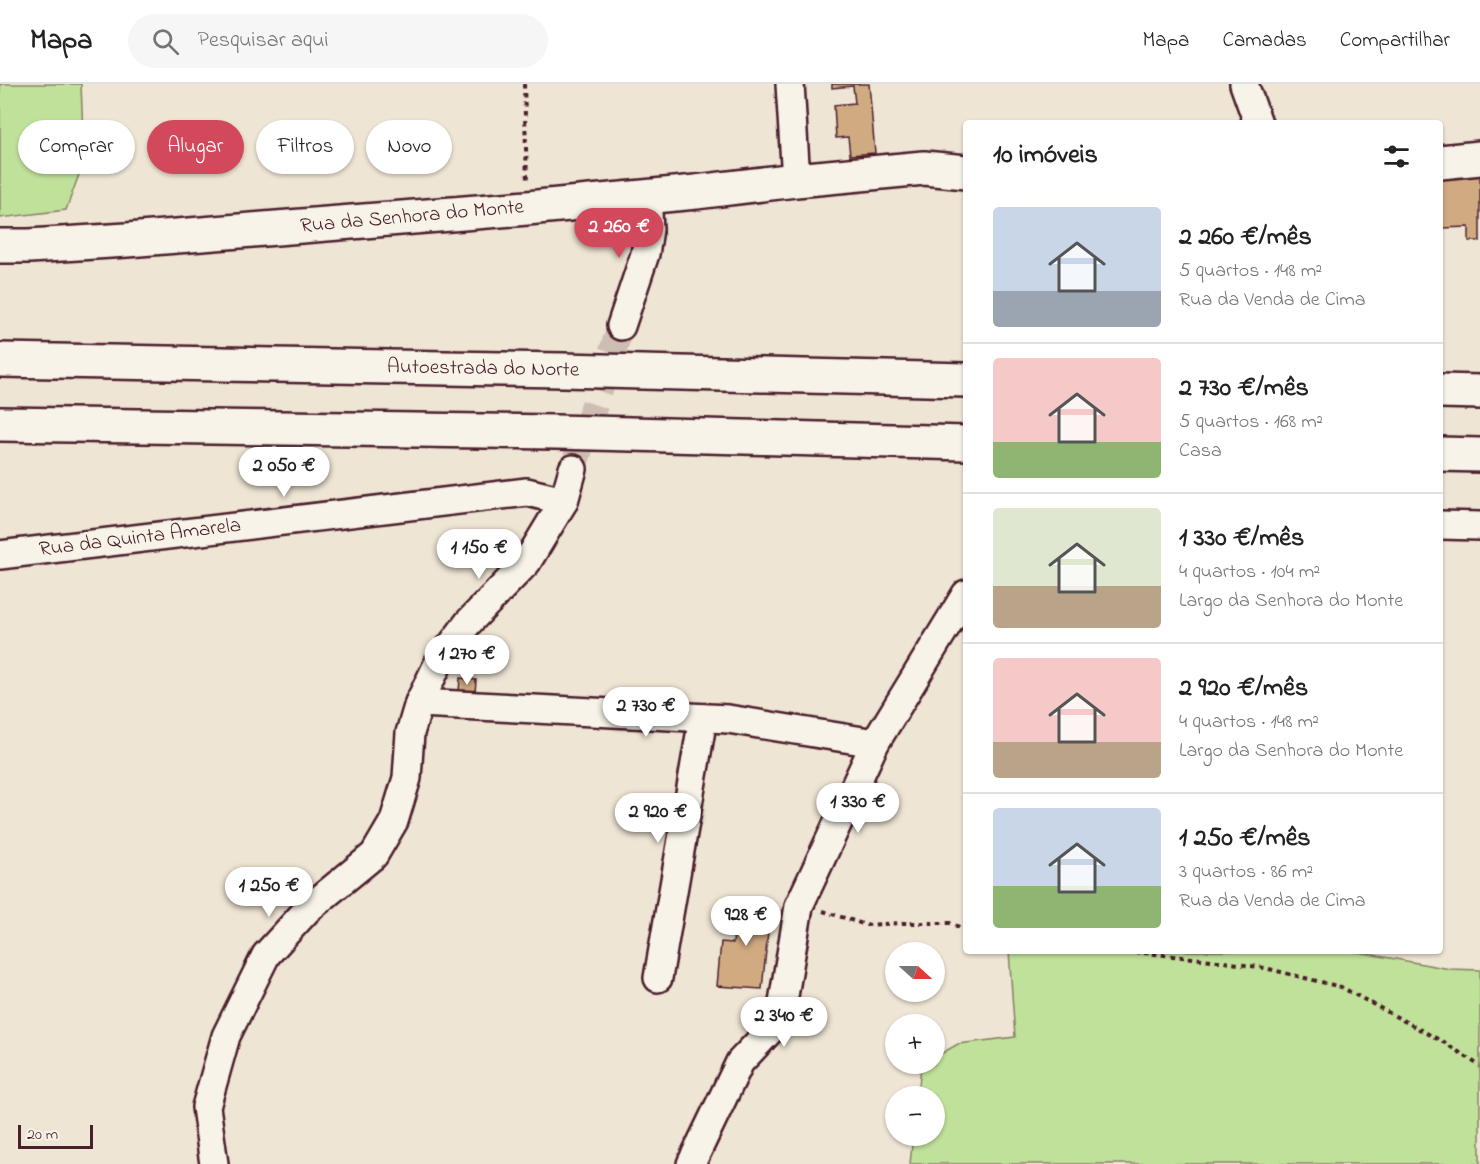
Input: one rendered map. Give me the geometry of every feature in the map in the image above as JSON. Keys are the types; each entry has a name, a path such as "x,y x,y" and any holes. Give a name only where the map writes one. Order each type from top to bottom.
{"main road":[{"path":"1443,162 1480,158"},
{"name":"Rua da Senhora do Monte","path":"0,246 127,240 527,208 924,168 963,172"},
{"name":"Autoestrada do Norte","path":"0,360 963,380"},
{"path":"1443,391 1480,392"},
{"path":"0,424 556,432 963,443"},
{"path":"1443,454 1480,455"}],"street":[{"path":"790,84 796,180"},
{"path":"1244,84 1257,120"},
{"path":"621,326 645,254 649,229 647,196"},
{"path":"214,1164 206,1107 226,1036 266,955 308,909 374,855 394,821 407,778 410,733 420,703 440,662 468,623 527,562 564,501 573,469"},
{"name":"Rua da Quinta Amarela","path":"0,555 527,492 564,501"},
{"path":"1443,525 1480,526"},
{"path":"691,1164 740,1062 780,1020 799,906 875,743 963,599"},
{"path":"420,703 728,719 875,743"},
{"path":"658,978 703,718"}],"path":[{"path":"524,84 527,208"},
{"path":"799,906 866,925 950,923 963,929"},
{"path":"1153,954 1265,968 1341,987 1445,1043 1480,1066"}],"green space":[{"path":"0,84 81,84 82,120 18,120 18,174 79,174 66,210 0,218"},
{"path":"1009,954 1368,954 1450,969 1480,970 1480,1164 910,1164 912,1146 945,1146 945,1086 919,1086 920,1074 945,1074 945,1051 958,1044 1015,1037"}],"building":[{"path":"832,84 869,84 875,153 850,155 848,137 836,138 834,105 855,103 853,86 832,88"},
{"path":"1480,174 1480,241 1469,241 1469,227 1443,228 1443,175"},
{"path":"460,678 476,680 475,693 459,692"},
{"path":"737,899 771,903 762,989 717,986 721,942 733,943"}],"tunnel":[{"path":"573,469 621,326"}]}
